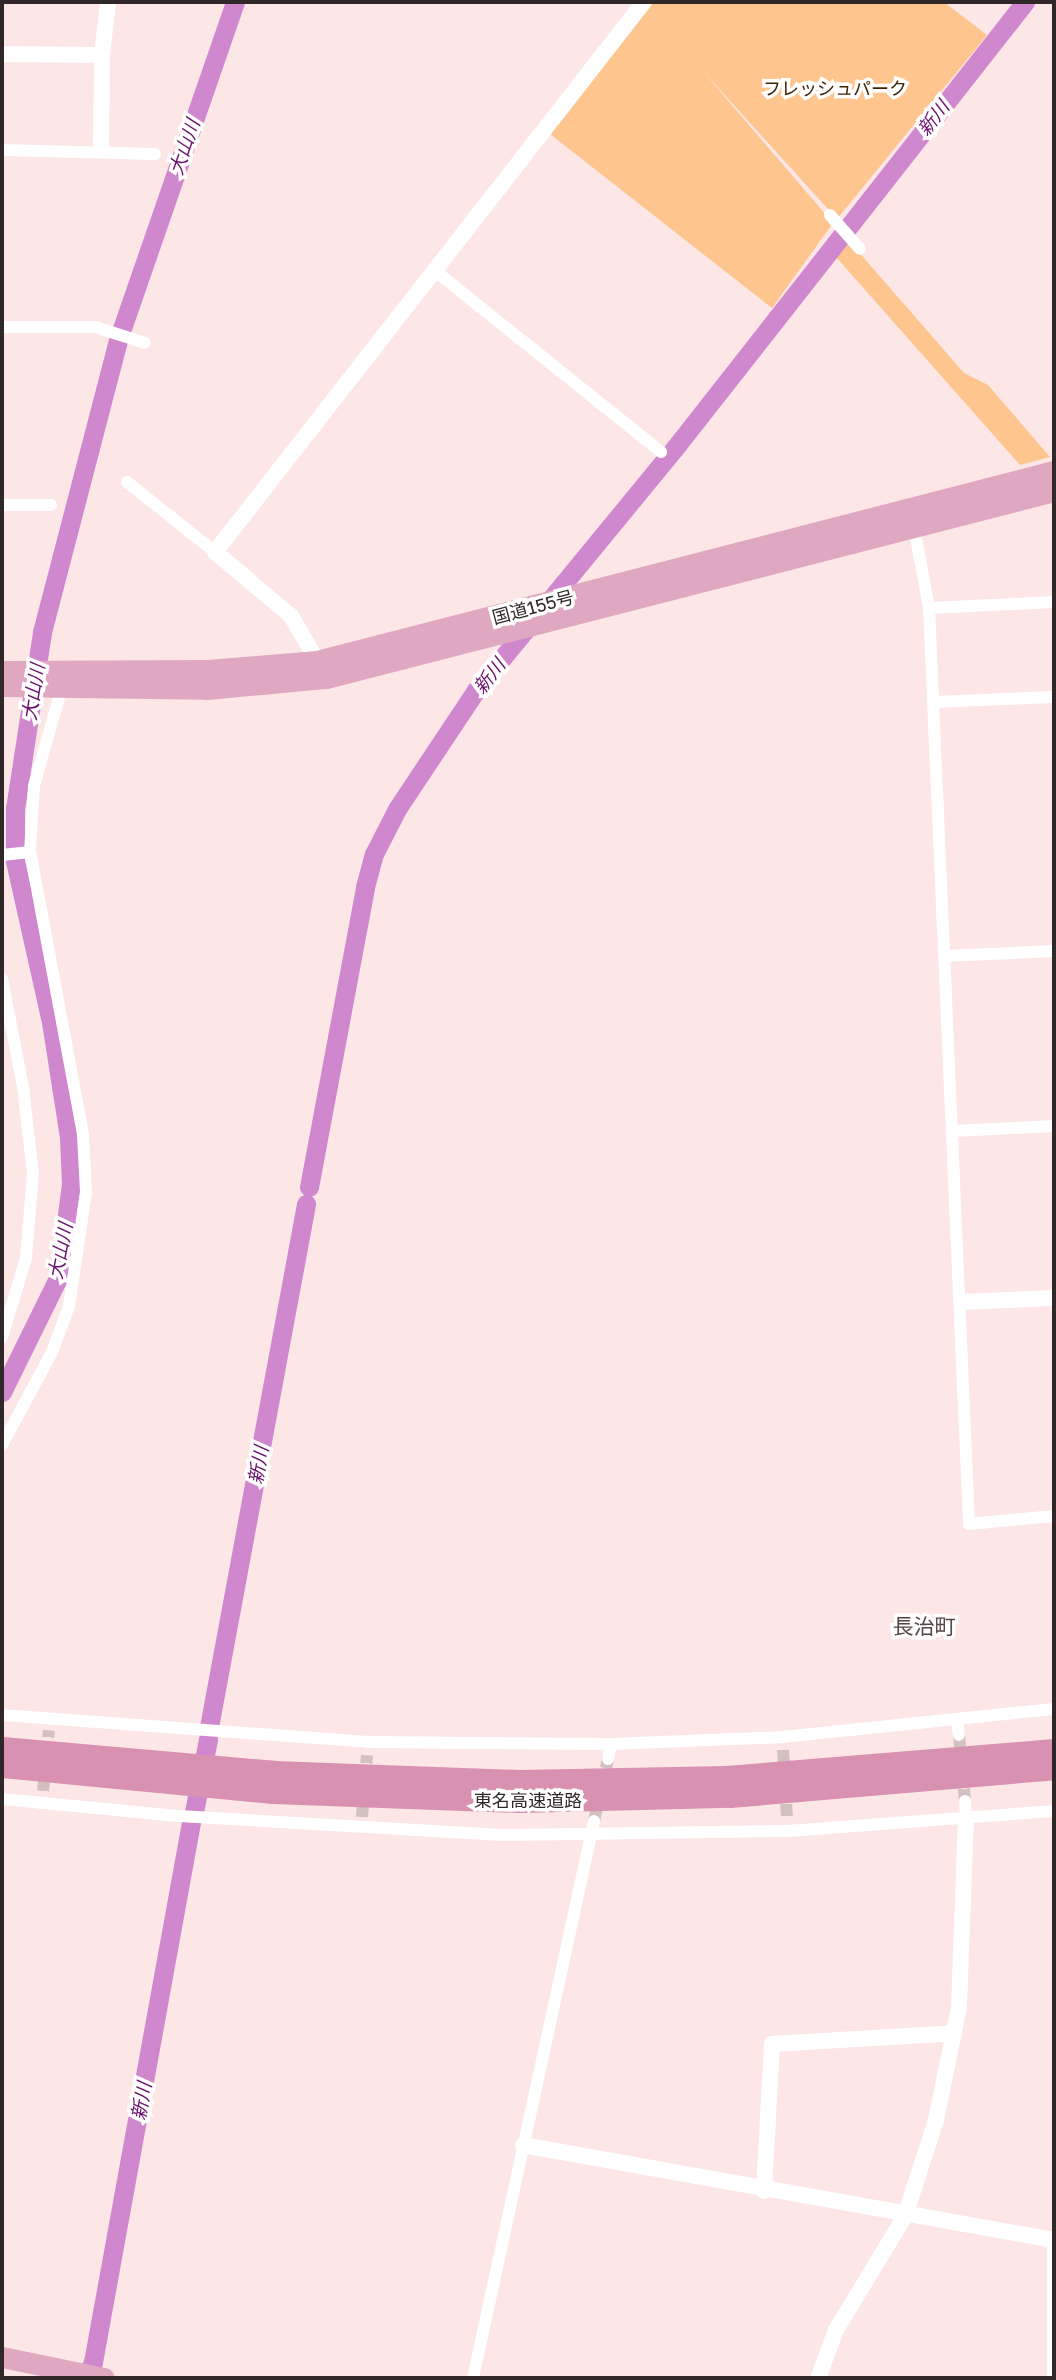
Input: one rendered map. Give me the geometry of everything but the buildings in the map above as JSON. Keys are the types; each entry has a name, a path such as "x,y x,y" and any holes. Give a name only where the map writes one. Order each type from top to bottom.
{"highway":[{"name":"国道155号","path":"4,676 65,679 208,670 322,669 492,635 586,594 1054,471"},
{"name":"国道155号","path":"322,669 543,613 914,527 1054,491"},
{"name":"東名高速道路","path":"2,1748 185,1774 404,1798 627,1800 866,1787 1054,1769"},
{"name":"東名高速道路","path":"215,1777 651,1779 866,1768 1054,1750"},
{"name":"東名高速道路","path":"2,1766 185,1774"},
{"path":"2,2357 104,2378"}],"street":[{"path":"101,150 102,55 108,2"},
{"path":"215,552 644,2"},
{"path":"2,54 102,55"},
{"path":"2,150 101,150 155,154"},
{"path":"830,215 860,249"},
{"path":"434,270 661,452"},
{"path":"2,327 100,328 141,342"},
{"path":"127,482 291,616 322,669"},
{"path":"2,505 51,505"},
{"path":"914,527 929,607 969,1524 1054,1517"},
{"path":"929,607 1054,603"},
{"path":"2,1445 52,1352 69,1306 86,1192 83,1134 27,853 34,786 65,679"},
{"path":"933,702 1054,697"},
{"path":"2,855 27,853"},
{"path":"944,956 1054,951"},
{"path":"2,979 7,1035 32,1142 31,1226 18,1294 2,1337"},
{"path":"953,1131 1054,1126"},
{"path":"961,1302 1054,1298"},
{"path":"2,1715 49,1725 368,1749 783,1743 1054,1709"},
{"path":"957,1721 959,1735"},
{"path":"608,1759 611,1744"},
{"path":"2,1799 43,1797 362,1823 592,1835 788,1824 966,1820 1054,1811"},
{"path":"818,2378 836,2330 905,2216 936,2120 955,2033 965,1801"},
{"path":"472,2378 594,1821"},
{"path":"764,2192 772,2044 955,2033"},
{"path":"523,2145 764,2192 1054,2240 1053,2378"}],"green space":[{"name":"フレッシュパーク","path":"653,2 944,2 987,35 837,219 701,69 833,223 772,308 550,134"},
{"path":"850,242 964,373 988,385 1050,457 1020,465 836,257"}],"waterway":[{"name":"大山川","path":"2,1392 59,1276 71,1184 69,1137 51,1022 15,861 15,809 42,632 118,340 235,2"},
{"name":"新川","path":"309,1187 365,887 374,854 397,809 476,690 678,444 1025,2"},
{"name":"新川","path":"209,1727 306,1204"},
{"name":"新川","path":"194,1812 208,1739"},
{"name":"新川","path":"86,2378 93,2362 191,1822"}],"tunnel":[{"path":"43,1791 49,1730"},
{"path":"959,1735 965,1801"},
{"path":"783,1750 787,1817"},
{"path":"362,1817 367,1755"},
{"path":"594,1821 608,1759"}],"district":[{"name":"長治町","path":"924,1626"}]}
